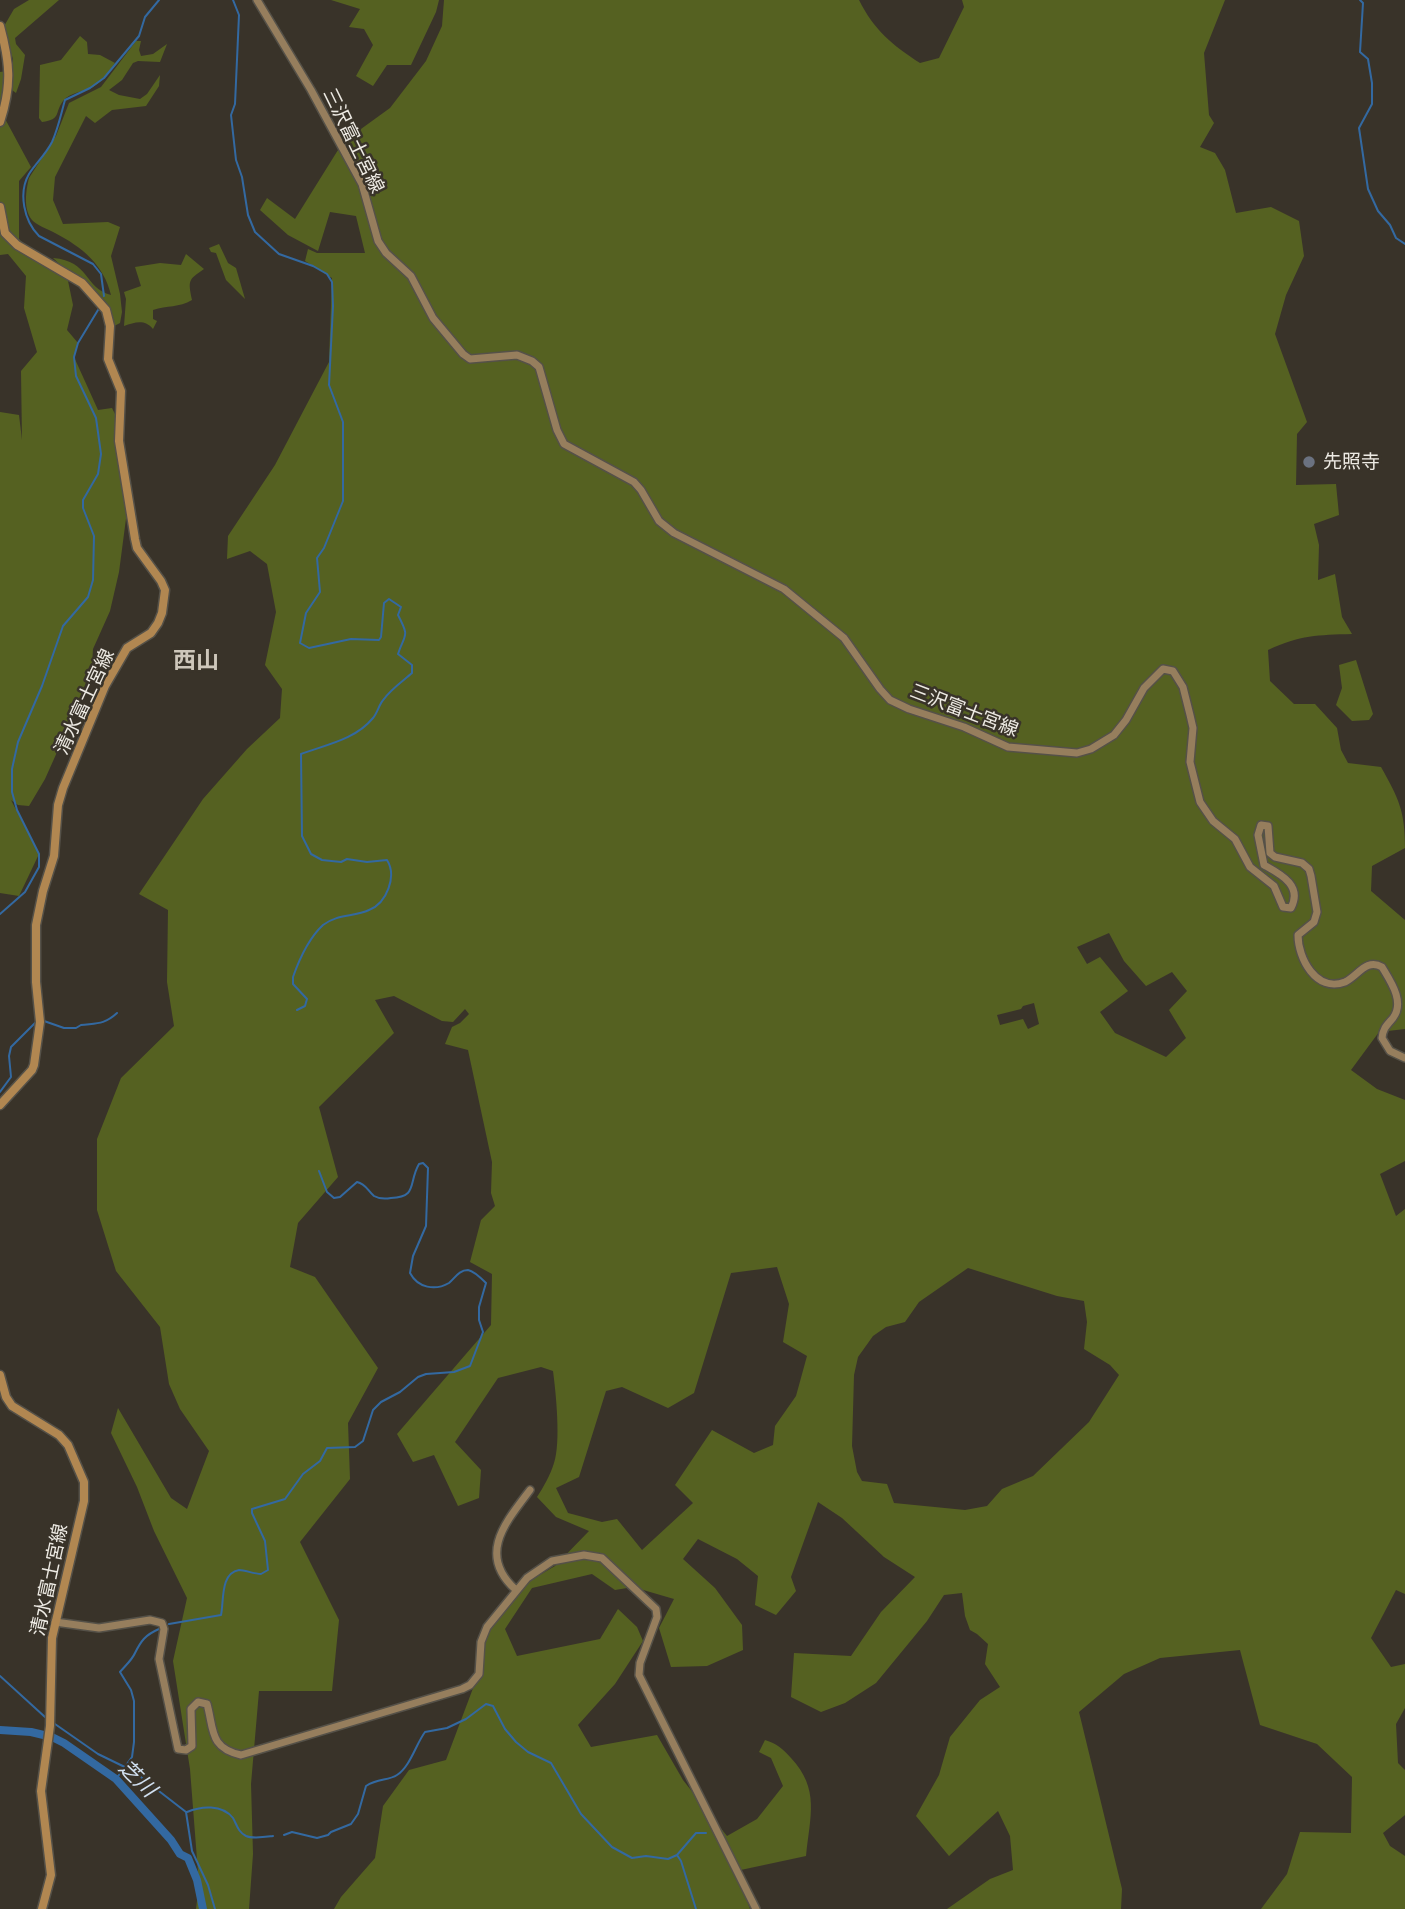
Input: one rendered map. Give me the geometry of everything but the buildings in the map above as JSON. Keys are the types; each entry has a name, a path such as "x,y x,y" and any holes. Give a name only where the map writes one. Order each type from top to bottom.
{"main road":[{"name":"三沢富士宮線","path":"257,0 311,90 362,184 378,241 386,253 411,276 433,318 463,354 470,359 517,355 540,367 557,430 564,444 634,482 659,521 674,533 784,589 845,638 890,700 964,727 1008,747 1077,753 1091,749 1114,736 1156,674 1163,669 1173,671 1183,687 1190,715 1191,772 1205,811 1234,839 1250,867 1274,887 1283,907 1291,908 1294,904 1293,894 1283,873 1264,865 1258,835 1261,825 1268,826 1270,853 1275,858 1302,863 1309,869 1317,912 1314,922 1298,935 1298,943 1309,971 1325,982 1339,983 1348,980 1368,965 1374,963 1382,967 1398,996 1400,1007 1385,1026 1382,1038 1390,1051 1405,1058"},
{"path":"0,26 10,77 8,99 0,122"},
{"name":"清水富士宮線","path":"0,207 5,233 17,245 82,283 106,310 110,326 108,359 121,391 119,441 135,539 144,559 162,581 165,590 158,623 150,633 127,648 105,686 63,788 58,805 54,856 36,925 36,982 40,1020 32,1070 0,1105"},
{"name":"清水富士宮線","path":"0,1375 6,1397 12,1406 59,1435 68,1445 84,1482 84,1501 52,1638 50,1726 43,1769 41,1806 51,1875 42,1909"},
{"path":"516,1590 503,1578 500,1571 498,1543 508,1519 530,1490"},
{"path":"55,1622 89,1628 150,1620 162,1623 159,1659 178,1749 186,1750 192,1746 191,1709 194,1704 203,1702 206,1704 215,1740 230,1751 242,1755 452,1694 470,1685 479,1674 484,1633 516,1590 552,1561 594,1555 602,1558 656,1609 657,1617 642,1654 639,1675 756,1909"}],"green space":[{"path":"29,0 59,0 15,38 16,44 25,55 16,93 12,90 13,59 3,28 14,9"},
{"path":"331,0 439,0 411,65 387,65 373,86 356,76 373,45 364,29 349,27 360,9"},
{"path":"444,0 859,0 885,36 920,63 939,58 964,7 962,0 1225,0 1204,53 1209,115 1214,123 1200,147 1215,153 1225,170 1236,213 1271,207 1299,221 1304,256 1286,295 1275,334 1307,422 1297,434 1296,485 1336,484 1339,515 1314,524 1319,545 1318,580 1335,574 1342,617 1352,634 1309,637 1268,650 1270,681 1294,704 1315,704 1337,728 1341,750 1348,763 1381,767 1397,797 1404,824 1405,848 1372,866 1371,891 1405,920 1405,1029 1379,1032 1351,1070 1377,1089 1405,1100 1405,1161 1380,1174 1396,1216 1405,1209 1405,1594 1396,1590 1371,1638 1391,1667 1405,1664 1405,1708 1396,1724 1398,1763 1405,1770 1405,1815 1383,1833 1390,1846 1405,1856 1405,1909 1261,1909 1287,1874 1300,1832 1351,1833 1352,1777 1317,1744 1260,1725 1240,1650 1160,1658 1124,1674 1079,1712 1122,1889 1121,1909 947,1909 990,1879 1013,1870 1010,1836 998,1811 949,1856 916,1816 939,1775 950,1737 980,1700 1000,1687 985,1664 988,1644 970,1630 962,1593 944,1595 927,1621 876,1683 845,1703 821,1712 791,1697 794,1653 851,1656 881,1612 915,1577 884,1557 842,1518 818,1502 791,1577 796,1591 776,1615 755,1605 758,1576 737,1559 698,1539 683,1559 715,1588 742,1625 743,1650 707,1666 671,1667 659,1628 674,1599 633,1587 615,1590 592,1574 532,1588 505,1629 517,1656 600,1639 618,1609 637,1627 643,1641 615,1684 578,1725 591,1747 657,1735 683,1780 727,1836 757,1819 783,1786 771,1758 759,1752 765,1740 779,1747 791,1758 800,1769 810,1792 811,1816 806,1856 736,1871 750,1909 334,1909 375,1858 383,1806 409,1770 446,1760 475,1683 486,1626 509,1593 555,1566 589,1531 556,1517 537,1497 551,1472 556,1454 557,1418 553,1371 541,1367 498,1378 455,1442 481,1470 479,1498 458,1506 434,1455 413,1462 397,1434 491,1325 492,1274 470,1262 481,1220 495,1206 491,1193 492,1162 468,1050 445,1044 452,1027 469,1014 465,1009 453,1022 442,1021 394,996 375,1000 394,1033 319,1107 338,1177 298,1223 290,1267 315,1277 378,1368 348,1423 350,1479 300,1542 339,1620 332,1691 259,1691 251,1784 253,1854 249,1909 196,1909 199,1885 190,1769 173,1661 187,1598 111,1433 118,1408 171,1498 187,1509 209,1451 180,1409 169,1384 160,1327 116,1271 97,1210 97,1139 121,1078 174,1026 167,982 168,910 139,894 203,799 247,749 280,718 282,689 265,665 276,612 267,564 250,551 227,559 228,536 275,465 329,362 332,278 305,261 308,249 317,253 365,253 356,216 330,212 318,251 288,235 260,210 267,198 295,219 343,142 390,108 426,61 442,26","holes":["1109,933 1124,961 1146,986 1172,972 1187,991 1169,1010 1186,1038 1166,1057 1115,1033 1100,1012 1128,991 1100,957 1087,964 1077,947","1034,1003 1039,1024 1028,1029 1023,1019 1000,1025 997,1015 1021,1009","777,1267 789,1304 783,1342 807,1356 796,1396 775,1426 773,1445 754,1453 712,1430 675,1485 693,1503 642,1550 617,1519 602,1522 568,1513 556,1488 579,1477 606,1391 622,1387 668,1408 694,1393 731,1273","968,1268 1057,1296 1084,1301 1087,1322 1084,1349 1110,1365 1119,1375 1089,1422 1033,1476 1002,1489 987,1506 965,1510 894,1503 887,1484 862,1481 857,1472 852,1446 854,1375 858,1357 873,1336 886,1327 905,1322 919,1302"]},
{"path":"80,36 87,42 88,54 100,55 115,63 97,85 66,98 55,117 42,122 39,118 40,65 61,60"},
{"path":"136,41 141,41 141,56 153,54 167,44 160,62 133,63 122,80 109,90 140,99 147,94 160,75 159,86 146,106 112,110 95,123 86,116 55,177 53,200 63,224 108,222 120,227 111,256 122,312 120,323 114,326 112,314 100,295 53,258 74,264 96,287 111,295 97,266 74,244 32,220 27,210 26,194 29,178 56,136 69,103 101,87"},
{"path":"7,71 3,115 31,167 19,181 19,239 42,264 67,276 73,305 67,330 78,343 74,357 98,410 112,408 117,418 115,444 127,511 119,572 110,611 93,649 92,666 75,712 45,779 29,806 18,805 11,800 39,854 19,896 0,893 0,412 19,415 22,440 21,371 37,352 24,308 26,276 8,254 0,255 0,72"},
{"path":"219,244 228,263 236,268 245,299 226,280 216,253 209,248"},
{"path":"186,254 204,269 190,281 192,300 153,310 153,319 157,321 153,329 143,323 124,326 124,292 141,286 135,267 160,263 181,265"},
{"path":"1356,660 1373,714 1369,720 1352,721 1336,705 1342,688 1339,665"}],"waterway":[{"path":"104,296 101,274 93,264 39,236 34,230 26,215 24,190 29,174 52,142 65,100 104,78 139,36 145,17 159,0"},
{"path":"233,0 239,15 235,104 231,115 236,160 242,177 248,215 255,232 279,254 313,266 327,274 332,282 329,385 343,422 343,501 324,548 317,558 320,592 306,613 300,643 309,648 351,639 379,640 384,603 389,599 401,607 398,615 405,632 398,654 412,665 412,673 387,695 375,716 358,732 301,754 302,836 311,854 322,860 341,862 347,859 367,862 387,860 391,874 385,895 375,906 328,921 313,936 293,977 293,984 307,999 305,1006 297,1010"},
{"path":"1360,0 1363,3 1360,52 1368,59 1372,83 1372,104 1359,128 1368,189 1378,211 1390,225 1396,238 1405,244"},
{"path":"0,914 25,892 39,867 39,854 17,810 12,792 12,769 18,742 42,686 63,626 88,597 93,580 94,536 83,508 83,500 98,474 101,454 96,418 76,376 74,357 78,343 98,310"},
{"path":"44,1021 64,1028 76,1028 104,1022 117,1013"},
{"path":"0,1092 11,1077 11,1047 36,1022"},
{"path":"169,1624 221,1615 224,1589 233,1572 239,1570 261,1574 268,1570 265,1541 252,1509 285,1499 303,1474 320,1461 327,1448 355,1447 363,1441 373,1410 418,1377 454,1372 470,1366 483,1332 479,1307 486,1283 477,1275 465,1270 449,1283 427,1287 410,1273 413,1256 426,1226 428,1168 423,1163 419,1164 409,1192 387,1199 374,1196 357,1182 340,1197 334,1198 327,1192 319,1171"},
{"path":"116,1779 132,1757 134,1742 134,1701 120,1672 144,1639 159,1629"},
{"path":"0,1676 45,1717"},
{"path":"284,1835 292,1832 317,1838 351,1824 358,1814 366,1786 394,1777 402,1771 425,1732 447,1728 466,1719 486,1704 493,1706 505,1729 516,1742 528,1752 551,1763 581,1814 612,1847 632,1858 646,1856 668,1859 677,1855 696,1833 706,1833"},
{"path":"55,1724 98,1754 133,1771 186,1812 192,1851 208,1885 215,1909"},
{"name":"芝川","path":"0,1730 31,1732 52,1737 116,1779 171,1840 180,1854 188,1858 197,1880 203,1909"},
{"path":"187,1812 199,1808 217,1808 228,1813 246,1836 273,1836"},
{"path":"677,1855 696,1909"}],"place":[{"name":"先照寺","path":"1309,462"}],"district":[{"name":"西山","path":"196,661"}]}
